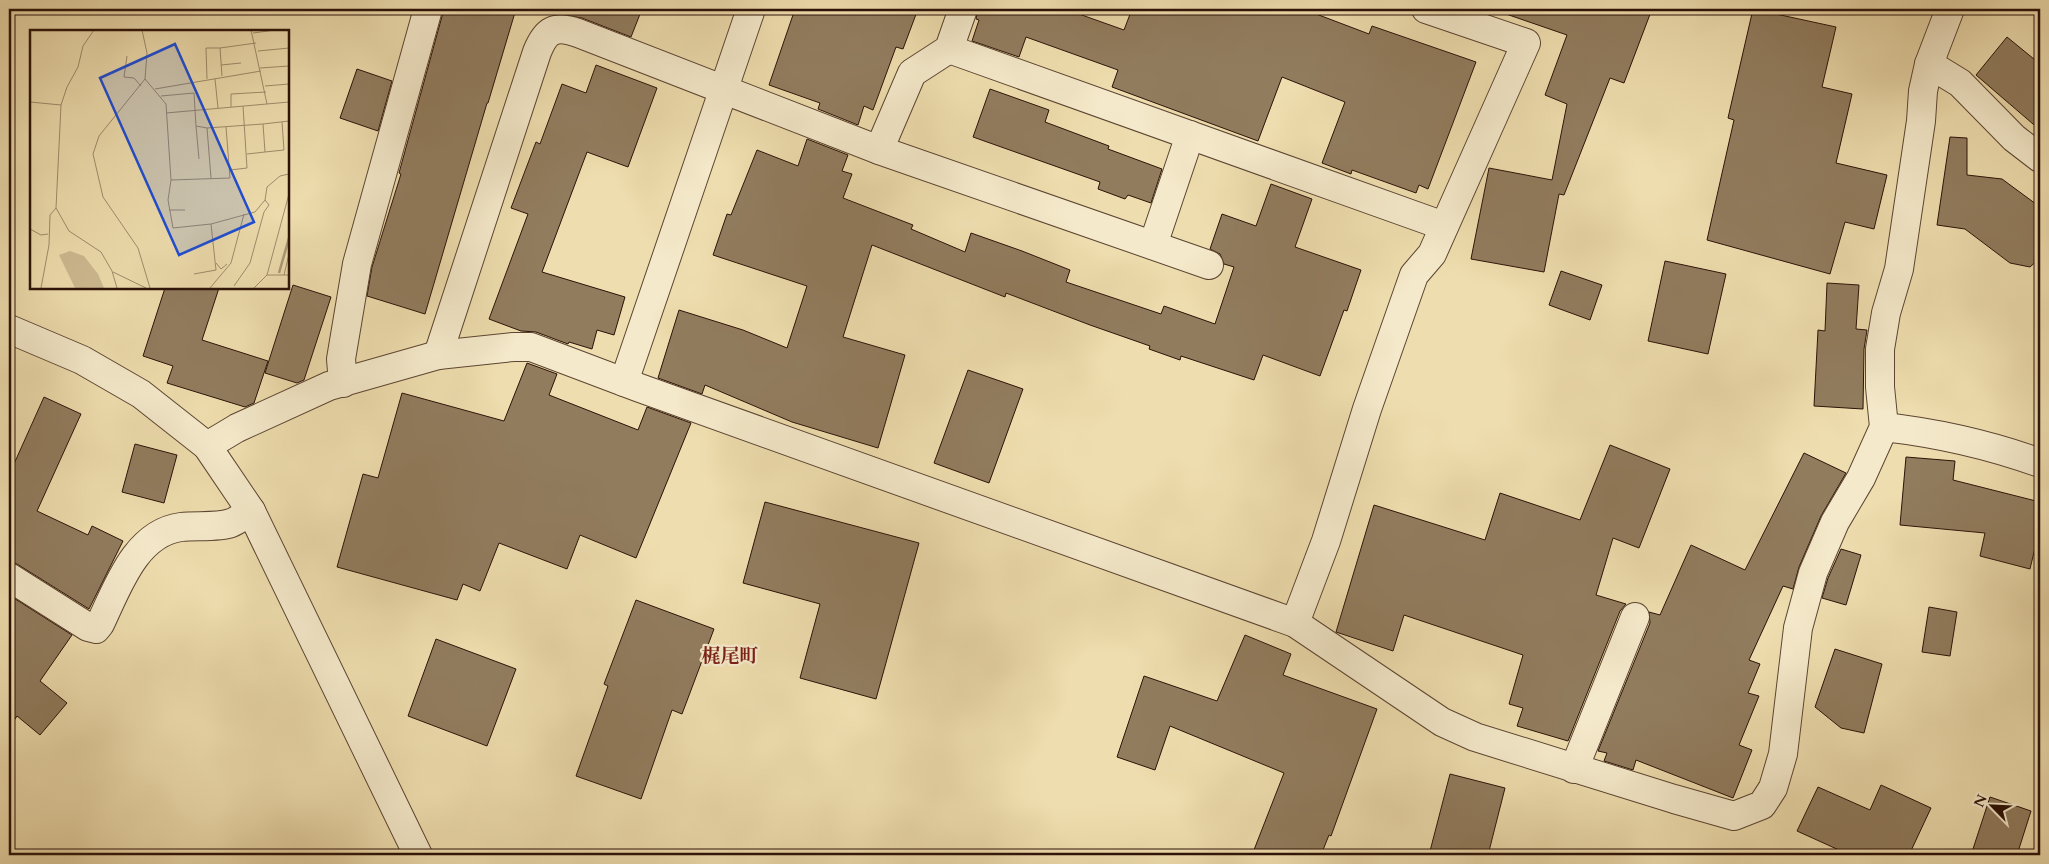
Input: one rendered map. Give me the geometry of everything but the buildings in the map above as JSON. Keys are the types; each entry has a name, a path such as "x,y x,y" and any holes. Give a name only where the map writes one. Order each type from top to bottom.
{"street":[{"path":"343,382 341,359 357,264 428,9"},
{"path":"624,382 750,9"},
{"path":"879,150 912,72 949,49 963,9"},
{"path":"207,446 237,428 329,386 438,355 513,347 531,347 1295,623 1442,722 1475,737 1574,769 1734,816 1762,805 1773,788 1783,754 1798,628 1814,573 1835,522 1861,478 1884,427 1880,387 1880,349 1886,313 1899,269 1921,121 1923,91 1929,64 1950,9"},
{"path":"1295,623 1326,542 1370,400 1414,275 1432,254 1526,43 1441,11"},
{"path":"438,355 537,52 546,35 560,29 568,30 879,150 1209,266"},
{"path":"949,49 1444,226"},
{"path":"1929,64 1960,82 2014,138 2040,158"},
{"path":"1153,246 1190,135"},
{"path":"9,329 82,360 141,394 207,446 251,511 418,855"},
{"path":"1884,427 1928,432 2012,453 2040,463"},
{"path":"9,577 88,626 96,629 126,571 139,553 153,539 174,528 230,524 251,511"},
{"path":"1574,769 1635,617"}],"district":[{"name":"梶尾町","path":"730,655"}]}
